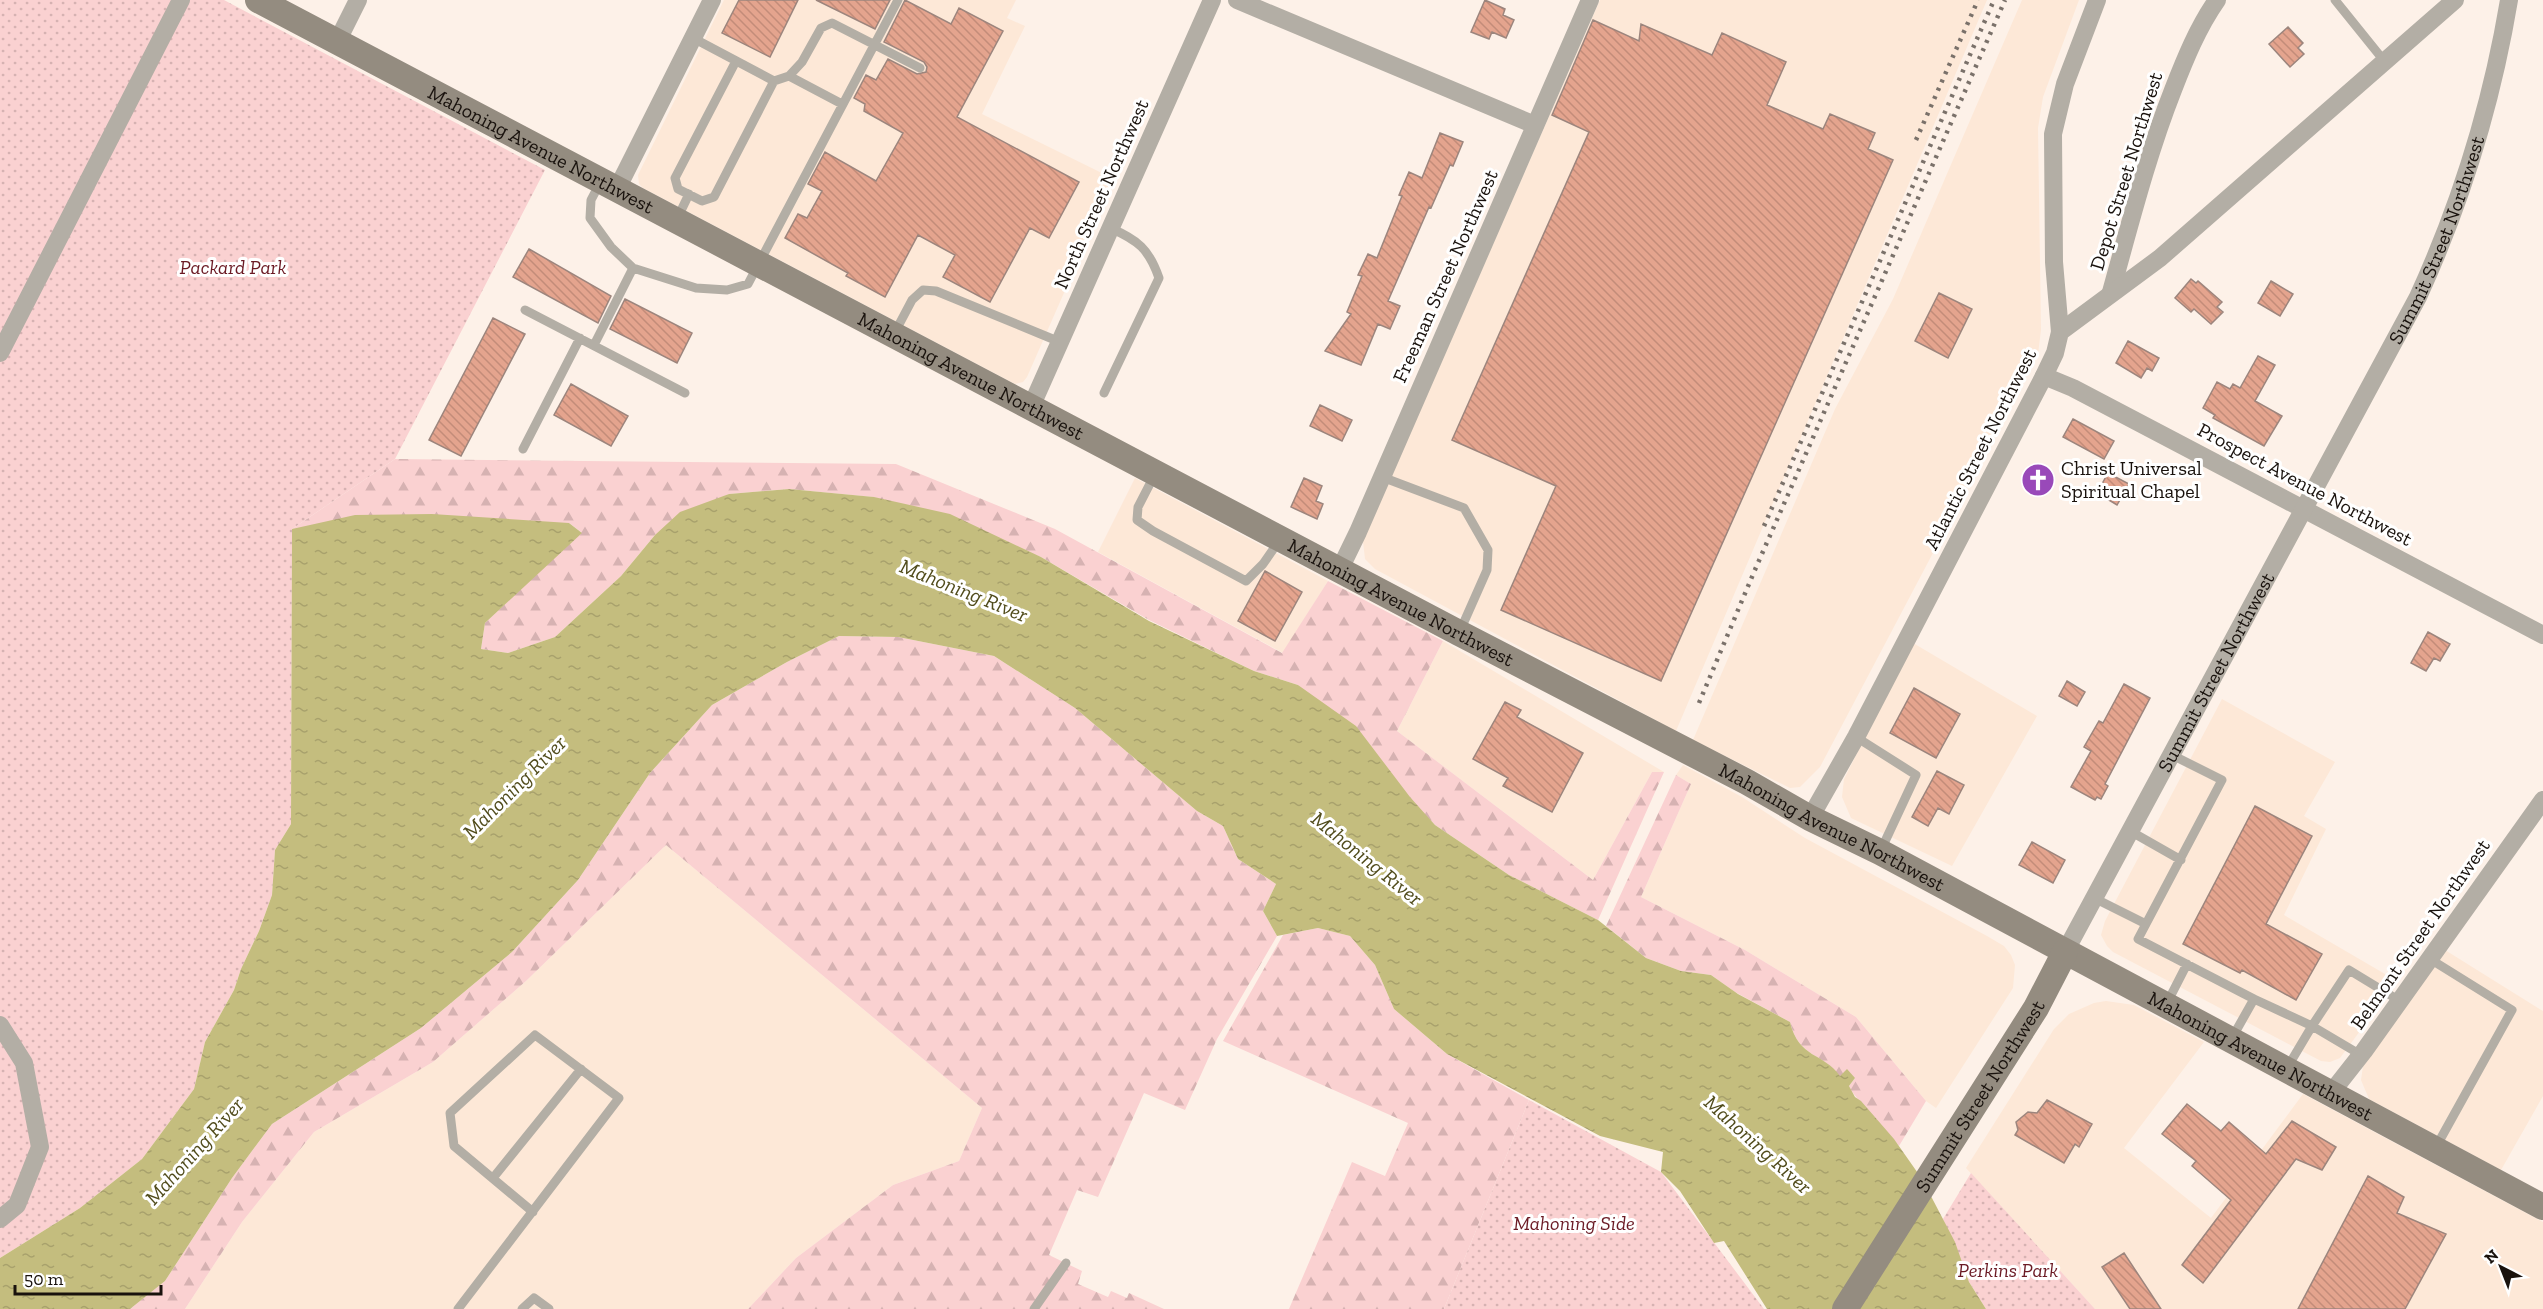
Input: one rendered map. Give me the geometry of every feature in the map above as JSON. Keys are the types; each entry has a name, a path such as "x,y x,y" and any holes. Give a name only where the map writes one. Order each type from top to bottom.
{"main road":[{"name":"Mahoning Avenue Northwest","path":"258,0 1340,568 1810,818 1880,852 2543,1207"},
{"name":"Summit Street Northwest","path":"1845,1309 1970,1116 2036,1008 2065,952"}],"street":[{"path":"0,353 181,0"},
{"path":"337,42 358,0"},
{"path":"609,184 693,38 712,0"},
{"name":"North Street Northwest","path":"1031,407 1212,0"},
{"path":"1237,0 1535,125"},
{"name":"Freeman Street Northwest","path":"1340,568 1590,0"},
{"path":"2060,332 2054,262 2053,134 2065,84 2097,0"},
{"name":"Depot Street Northwest","path":"2111,292 2139,190 2162,119 2193,42 2217,0"},
{"path":"2060,332 2111,292 2160,258 2455,0"},
{"name":"Summit Street Northwest","path":"2065,952 2418,297 2450,222 2475,144 2502,38 2509,0"},
{"name":"Atlantic Street Northwest","path":"1810,818 1856,737 2044,376 2055,353 2060,332"},
{"name":"Prospect Avenue Northwest","path":"2044,376 2073,388 2543,635"},
{"name":"Belmont Street Northwest","path":"2331,1093 2361,1055 2543,800"},
{"path":"0,1025 24,1063 40,1147 17,1205 0,1219"}],"lane":[{"path":"609,184 591,200 590,218 610,247 633,268 696,288 727,290 748,284 898,0"},
{"path":"2335,0 2385,62"},
{"path":"736,61 675,178 678,189 702,201 714,197 774,81 789,76 802,62 821,28 832,23 920,68"},
{"path":"693,38 774,81"},
{"path":"789,76 842,105"},
{"path":"676,220 689,194"},
{"path":"1104,393 1159,278 1153,260 1133,238 1110,228"},
{"path":"594,345 633,268"},
{"path":"894,334 912,300 923,290 936,291 1060,342"},
{"path":"525,309 686,393"},
{"path":"523,449 580,338"},
{"path":"1156,472 1138,507 1137,520 1246,581 1263,564 1281,538"},
{"path":"1382,477 1464,508 1488,550 1486,570 1459,633"},
{"path":"1856,737 1916,775 1880,852"},
{"path":"2172,754 2222,780 2138,939 2312,1026 2361,1055"},
{"path":"2130,831 2181,860"},
{"path":"2094,898 2145,924"},
{"path":"2430,959 2512,1010 2435,1149"},
{"path":"2166,1006 2187,964"},
{"path":"2286,1070 2349,970 2400,1001"},
{"path":"2231,1040 2254,999"},
{"path":"458,1309 533,1212 619,1098 535,1035 450,1113 454,1146 533,1212"},
{"path":"493,1178 581,1069"},
{"path":"1034,1309 1065,1263"},
{"path":"522,1309 534,1298 549,1309"}],"shaded area":[{"path":"724,0 1016,0 1007,18 1025,26 982,114 1114,179 1023,382 1015,384 639,184 638,175"},
{"path":"1600,0 1987,0 1676,731 1375,569 1365,559 1363,541"},
{"path":"2022,0 2079,0 2043,97 2038,128 2041,330 2038,354 1820,767 1800,787 1790,788 1693,740 1835,409 1893,299"},
{"path":"1135,478 1328,581 1283,653 1098,552"},
{"path":"1443,641 1664,772 1652,772 1593,880 1397,731"},
{"path":"1913,643 2037,716 1952,866 1851,818 1842,797 1844,779"},
{"path":"2222,699 2335,762 2304,816 2326,829 2284,915 2397,981 2340,1058 2330,1062 2321,1061 2113,952 2101,935 2105,921"},
{"path":"1683,765 1742,797 1805,838 1987,936 2004,946 2011,955 2015,965 2013,988 1936,1108 1926,1101 1856,1017 1745,950 1641,897 1691,784 1676,775"},
{"path":"666,845 982,1108 959,1161 893,1185 796,1258 748,1309 185,1309 242,1222 314,1132 433,1062 526,981"},
{"path":"2445,950 2543,1011 2543,1096 2501,1170 2369,1099 2361,1080 2363,1066"},
{"path":"2106,1001 2134,1005 2204,1042 2124,1148 2211,1218 2303,1094 2543,1222 2543,1309 2095,1309 1966,1168 2054,1029 2069,1014 2094,1003"}],"green space":[{"name":"Packard Park","path":"0,0 224,0 545,170 395,459 292,529 291,824 275,850 272,895 259,931 234,990 205,1042 194,1089 142,1159 80,1208 0,1258"},
{"path":"395,459 896,464 1055,529 1282,653 1328,581 1443,641 1397,731 1593,880 1652,772 1664,772 1598,920 1509,875 1435,825 1298,685 1254,671 1149,620 1041,557 873,497 789,489 729,494 655,535 621,576 555,637 508,653 481,649 485,623 581,532 569,523 292,529"},
{"path":"839,636 898,637 994,656 1075,708 1197,811 1223,826 1238,859 1276,884 1263,911 1277,936 1217,1039 1185,1110 1144,1093 1098,1197 1077,1190 1049,1255 1082,1271 1078,1284 1108,1297 1111,1291 1127,1298 1129,1293 1164,1309 748,1309 796,1258 893,1185 959,1161 982,1108 666,845 526,981 433,1062 314,1132 242,1222 185,1309 130,1309 165,1281 232,1178 272,1124 421,1028 512,952 578,880 650,773 712,705 787,662"},
{"path":"1676,775 1691,784 1641,897 1745,950 1856,1017 1926,1101 1899,1146 1851,1091 1849,1086 1855,1078 1840,1077 1826,1063 1805,1049 1794,1034 1790,1022 1735,992 1711,975 1681,971 1646,958 1606,926"},
{"path":"1318,928 1350,936 1375,965 1394,1009 1447,1054 1529,1100 1444,1309 1289,1309 1352,1162 1385,1176 1408,1123 1223,1041 1283,935"},
{"name":"Mahoning Side","path":"1529,1100 1661,1172 1764,1309 1444,1309"},
{"name":"Perkins Park","path":"1971,1173 2095,1309 1986,1309 1969,1282 1943,1219"}],"water":[{"name":"Mahoning River","path":"789,489 874,497 950,514 1041,557 1149,621 1254,671 1298,685 1356,726 1410,797 1435,825 1509,875 1598,920 1646,958 1681,971 1711,975 1738,994 1790,1022 1799,1043 1805,1049 1833,1068 1840,1076 1847,1069 1855,1078 1849,1086 1855,1097 1894,1139 1922,1179 1955,1242 1969,1282 1986,1309 1767,1309 1724,1241 1714,1243 1680,1191 1661,1172 1663,1152 1600,1136 1447,1054 1394,1009 1375,965 1350,936 1318,928 1277,936 1263,911 1276,884 1238,859 1223,826 1197,811 1075,708 994,656 898,637 839,636 787,662 712,705 650,773 578,880 512,952 421,1028 272,1124 232,1178 165,1281 130,1309 0,1309 0,1258 80,1208 142,1159 194,1089 205,1042 234,990 259,931 272,895 275,850 291,824 292,529 355,515 432,514 569,523 582,533 485,623 481,649 508,653 555,637 621,576 655,535 680,512 729,494"}],"building":[{"path":"739,0 798,0 770,57 722,33"},
{"path":"816,0 890,0 875,29"},
{"path":"905,0 951,24 959,8 1003,31 957,117 1079,182 1049,238 1030,228 990,302 943,277 955,255 918,235 885,297 846,276 848,273 785,238 798,214 807,218 822,191 808,184 825,152 876,181 903,133 864,111 865,104 854,98 866,75 876,80 888,59 917,74 926,72 927,67 924,62 884,42"},
{"path":"1485,0 1505,9 1503,15 1514,20 1506,38 1492,32 1489,39 1471,32"},
{"path":"1593,20 1639,41 1641,24 1712,55 1722,33 1786,62 1767,105 1823,129 1830,114 1875,133 1868,149 1893,160 1661,681 1501,610 1556,486 1452,440 1589,132 1552,115"},
{"path":"2288,27 2303,43 2298,48 2304,54 2290,67 2269,44"},
{"path":"1440,133 1463,142 1453,166 1450,165 1431,208 1429,207 1388,301 1400,306 1390,329 1378,324 1361,365 1325,351 1351,314 1347,312 1362,276 1358,275 1368,254 1377,258 1402,196 1399,195 1409,172 1422,178"},
{"path":"529,249 611,296 598,323 513,277"},
{"path":"2191,279 2196,283 2198,281 2222,302 2217,307 2223,312 2211,324 2194,309 2191,312 2175,298"},
{"path":"2271,281 2293,294 2280,316 2258,303"},
{"path":"1939,293 1972,309 1948,358 1915,341"},
{"path":"625,299 692,333 677,363 610,329"},
{"path":"493,318 525,334 461,456 429,440"},
{"path":"2128,341 2159,358 2152,371 2147,368 2141,378 2116,363"},
{"path":"2258,356 2275,365 2255,401 2282,416 2264,446 2213,418 2215,415 2203,408 2217,382 2230,389 2233,384 2240,388"},
{"path":"571,384 628,416 611,446 554,415"},
{"path":"1320,405 1352,420 1342,441 1310,426"},
{"path":"2073,419 2114,441 2104,459 2063,437"},
{"path":"2108,473 2129,484 2117,505 2097,493"},
{"path":"1304,478 1322,486 1316,501 1323,504 1317,519 1291,507"},
{"path":"1265,571 1302,592 1275,641 1238,621"},
{"path":"2428,632 2450,644 2440,661 2434,658 2426,671 2411,663"},
{"path":"2067,681 2085,692 2077,706 2059,696"},
{"path":"2124,684 2150,698 2105,784 2108,786 2101,799 2097,797 2095,800 2071,787 2091,751 2084,747 2099,721 2103,723"},
{"path":"1914,688 1960,714 1936,758 1890,733"},
{"path":"1505,702 1521,710 1517,717 1583,753 1552,812 1503,786 1508,778 1473,759"},
{"path":"1937,771 1964,785 1949,814 1938,808 1928,826 1912,817"},
{"path":"2255,806 2312,836 2266,924 2322,954 2296,1000 2242,970 2240,973 2183,944"},
{"path":"2032,842 2065,860 2053,883 2019,865"},
{"path":"2047,1100 2092,1124 2079,1147 2075,1144 2064,1163 2015,1135 2018,1130 2016,1122 2028,1112 2037,1113"},
{"path":"2187,1104 2221,1131 2229,1122 2266,1154 2292,1121 2336,1147 2322,1170 2296,1159 2203,1283 2182,1265 2231,1200 2192,1166 2196,1161 2162,1134"},
{"path":"2368,1176 2404,1197 2397,1213 2446,1234 2405,1309 2298,1309"},
{"path":"2124,1253 2161,1309 2130,1309 2102,1267"}],"railway":[{"path":"1916,140 1978,0"},
{"path":"1764,526 1994,0"},
{"path":"1699,703 1754,572 2005,0"}],"place":[{"name":"Christ Universal Spiritual Chapel","path":"2038,480"}]}
